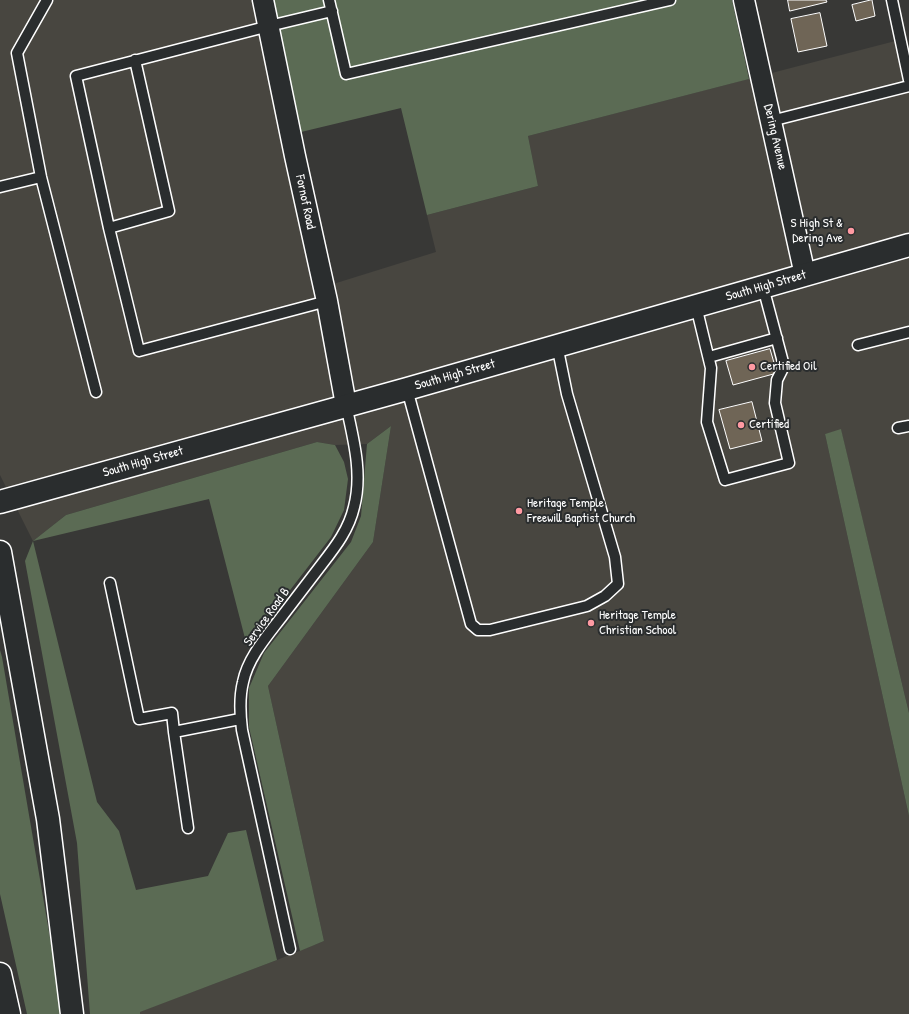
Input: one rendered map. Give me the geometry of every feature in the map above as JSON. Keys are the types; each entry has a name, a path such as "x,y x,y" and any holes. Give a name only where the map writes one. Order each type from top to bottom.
{"main road":[{"name":"South High Street","path":"0,502 407,389 909,245"},
{"path":"0,552 48,819 72,1014"},
{"path":"0,974 9,1014"}],"street":[{"name":"Fornof Road","path":"263,0 327,301 346,405"},
{"name":"Dering Avenue","path":"744,0 805,275"}],"lane":[{"path":"47,0 17,53 41,177 96,392"},
{"path":"329,0 346,74 670,0"},
{"path":"892,0 909,80"},
{"path":"327,301 139,351 109,228 76,76 332,11"},
{"path":"109,228 169,210 135,60"},
{"path":"771,121 909,86"},
{"path":"0,187 41,177"},
{"path":"696,306 712,368 707,422 725,480 789,463 775,403 777,380 784,366 763,287"},
{"path":"858,345 909,332"},
{"path":"709,357 777,338"},
{"path":"407,389 471,624 478,630 490,630 587,606 605,596 618,584 615,557 567,394 557,346"},
{"name":"Service Road B","path":"290,949 242,730 240,719 240,699 243,681 252,660 263,641 338,543 349,525 355,506 357,466 346,405"},
{"path":"898,428 909,426"},
{"path":"110,583 139,719 172,713 188,828"},
{"path":"174,732 240,719"}],"shaded area":[{"path":"0,0 272,0 301,132 330,285 436,252 427,215 538,186 528,136 907,38 909,51 909,713 841,430 825,434 909,816 909,1014 140,1014 139,1012 324,941 268,686 373,542 391,426 367,444 335,445 317,442 66,515 33,541 0,475"}],"green space":[{"path":"272,0 732,0 749,79 528,136 538,186 427,215 401,108 301,132"},
{"path":"391,426 373,542 268,686 324,941 300,951 249,727 249,688 264,653 351,542 361,516 367,444"},
{"path":"841,429 909,713 909,816 825,434"},
{"path":"317,442 335,445 344,462 348,479 344,510 331,537 247,646 209,499 33,541 66,515"},
{"path":"33,541 97,802 119,831 136,890 208,876 228,833 246,830 277,960 140,1012 140,1014 90,1014 77,843 25,561"},
{"path":"0,650 63,1014 27,1014 0,894"}],"building":[{"path":"788,0 826,0 827,2 790,11"},
{"path":"872,0 875,16 856,21 852,5"},
{"path":"820,13 827,46 798,52 791,19"},
{"name":"Certified Oil","path":"770,349 777,373 733,385 726,361"},
{"name":"Certified","path":"752,402 762,441 730,449 719,410"}],"place":[{"name":"S High St & Dering Ave","path":"851,231"},
{"name":"Certified Oil","path":"752,367"},
{"name":"Certified","path":"741,425"},
{"name":"Heritage Temple Freewill Baptist Church","path":"519,511"},
{"name":"Heritage Temple Christian School","path":"591,623"}]}
